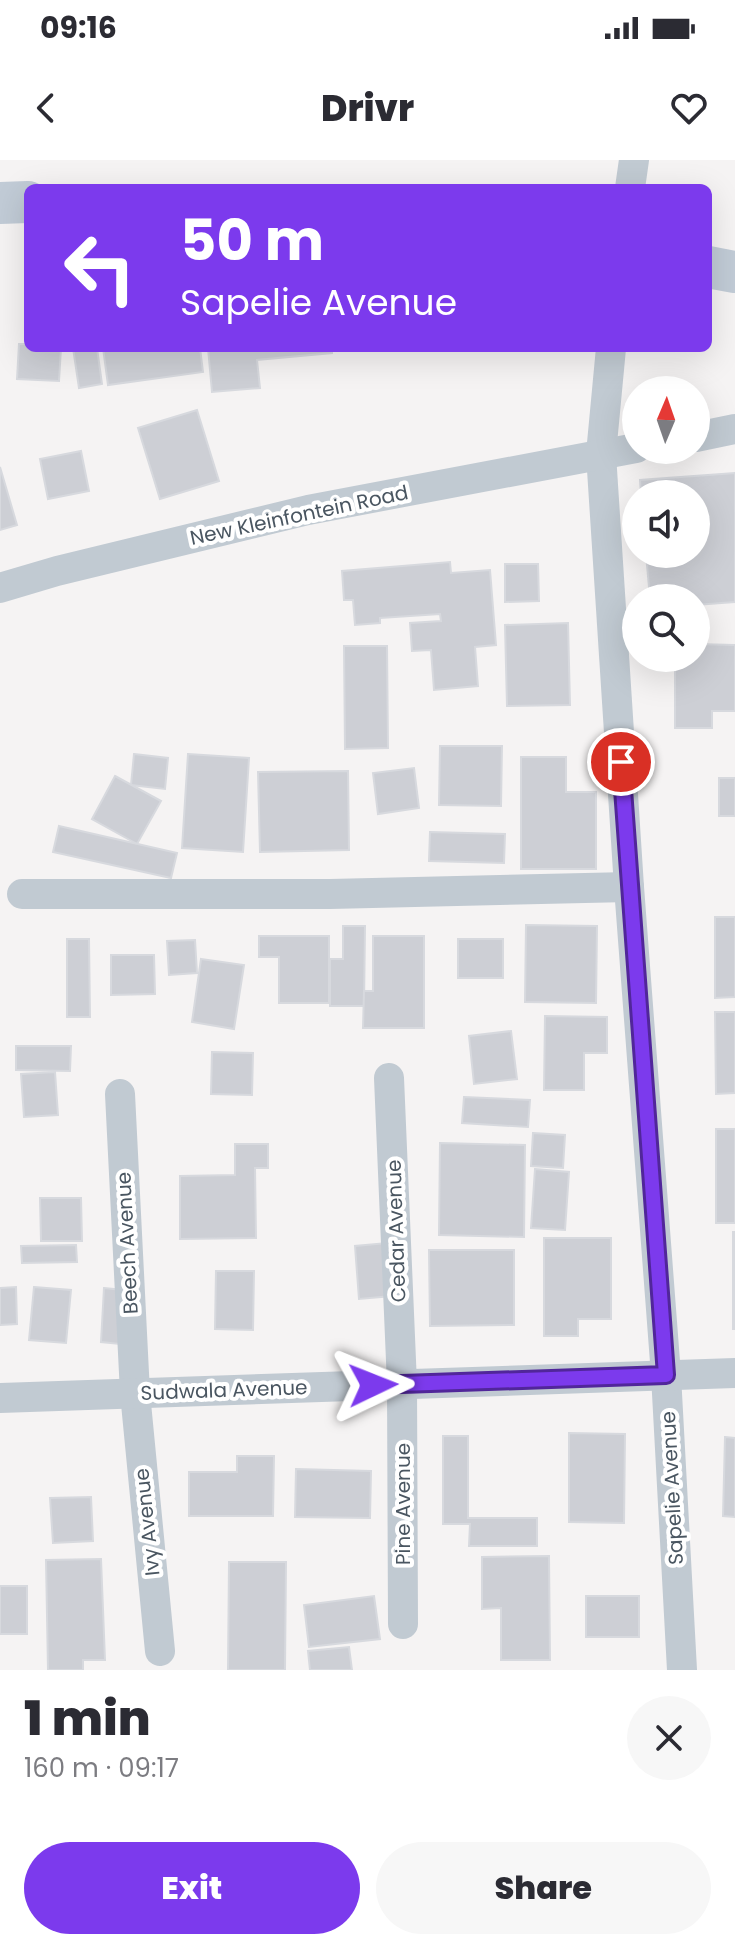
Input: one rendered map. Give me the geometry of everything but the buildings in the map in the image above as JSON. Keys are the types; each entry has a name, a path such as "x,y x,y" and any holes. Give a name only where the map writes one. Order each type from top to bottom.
{"main road":[{"path":"0,203 24,202"},
{"path":"712,268 735,272"}],"street":[{"path":"631,184 634,160"},
{"name":"Sapelie Avenue","path":"611,352 601,454 629,887 666,1375 682,1670"},
{"path":"710,434 735,429"},
{"name":"New Kleinfontein Road","path":"0,588 70,567 308,510 622,450"},
{"path":"22,894 330,894 629,887"},
{"name":"Cedar Avenue","path":"389,1078 402,1384"},
{"name":"Beech Avenue","path":"120,1094 135,1393"},
{"name":"Sudwala Avenue","path":"0,1398 735,1373"},
{"name":"Pine Avenue","path":"402,1384 403,1624"},
{"name":"Ivy Avenue","path":"135,1393 160,1651"}],"route":[{"path":"373,1385 666,1375 621,762"}]}
